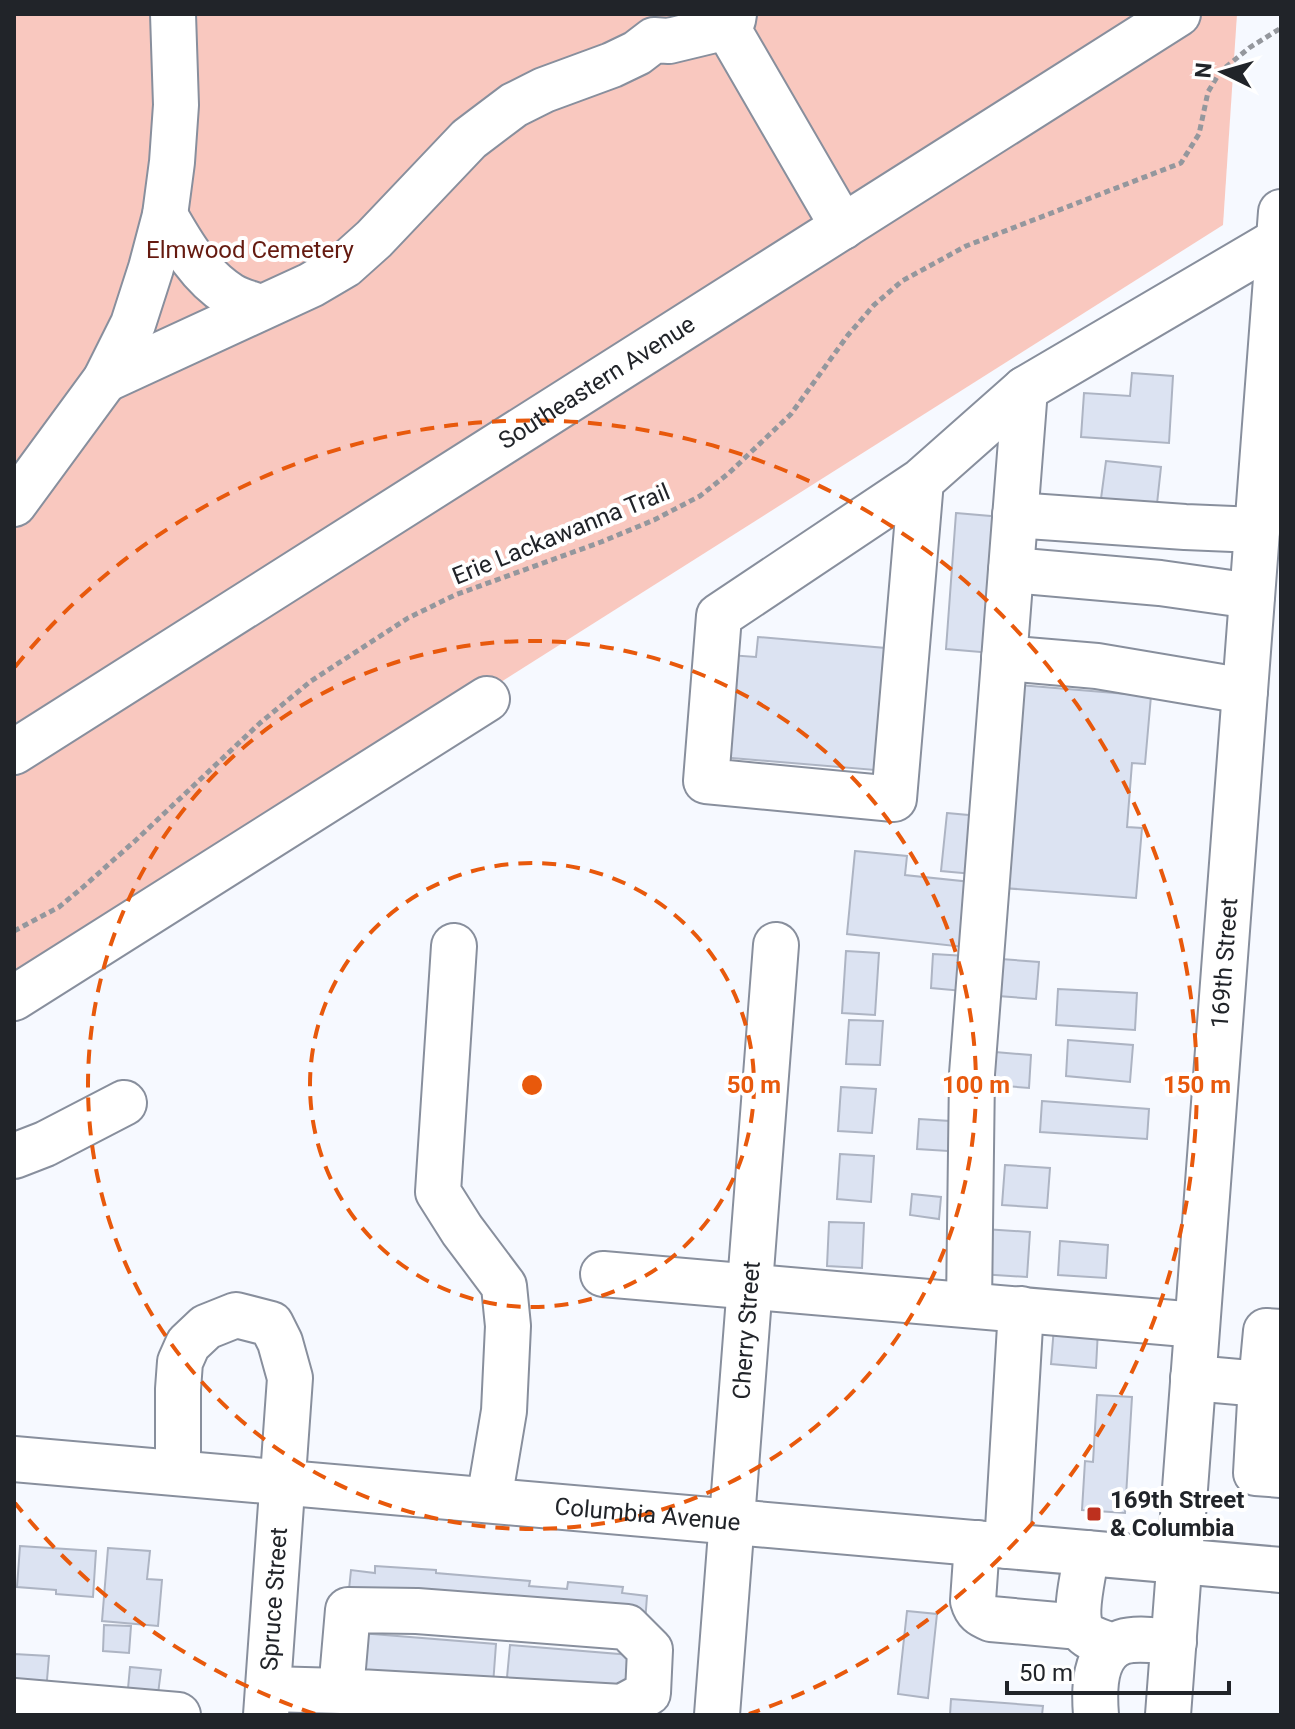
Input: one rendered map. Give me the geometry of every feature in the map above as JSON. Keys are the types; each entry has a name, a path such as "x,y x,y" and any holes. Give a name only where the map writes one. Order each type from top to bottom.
{"street":[{"name":"Southeastern Avenue","path":"14,752 1178,14"},
{"path":"14,504 105,380 133,324 165,215 172,162 176,105 171,17"},
{"path":"105,380 311,285 345,265 374,239 469,139 514,105 637,53 655,27 669,41 730,21 843,227"},
{"path":"165,215 183,248 205,274 232,296 260,307"},
{"path":"921,481 894,799 706,781 719,616 921,481 1025,389 1279,250"},
{"name":"169th Street","path":"1168,1715 1197,1325 1258,668 1252,596 1279,250"},
{"path":"969,1305 972,1074 1025,389"},
{"path":"1015,515 1257,530"},
{"path":"1011,570 1160,583 1252,596"},
{"path":"1004,658 1097,666 1258,668"},
{"path":"14,998 487,699"},
{"name":"Cherry Street","path":"717,1715 776,945"},
{"path":"454,946 438,1192 504,1286 508,1326 504,1411 489,1500"},
{"path":"14,1156 45,1144 124,1103"},
{"path":"603,1274 1197,1325"},
{"path":"1021,1309 992,1545 973,1601 975,1609 981,1616 991,1619 1121,1642 1174,1642"},
{"name":"Spruce Street","path":"178,1473 180,1362 188,1344 206,1327 236,1315 271,1324 280,1342 290,1378 267,1702"},
{"path":"1281,1332 1266,1331 1256,1473 1281,1475"},
{"path":"1193,1378 1261,1384"},
{"name":"Columbia Avenue","path":"14,1459 1281,1570"},
{"path":"1087,1553 1078,1610 1108,1650 1098,1670 1094,1699 1096,1715"},
{"path":"267,1702 341,1691 622,1707 648,1693 650,1650 627,1627 417,1611 348,1610 341,1691"},
{"path":"33,1707 178,1715"}],"path":[{"name":"Erie Lackawanna Trail","path":"14,931 59,907 82,888 260,723 311,681 408,618 455,595 654,520 700,496 791,414 848,335 874,305 902,281 966,246 1181,163 1199,134 1208,92 1220,72 1249,48 1281,28"}],"green space":[{"name":"Elmwood Cemetery","path":"14,14 1237,14 1223,225 14,990"}],"building":[{"path":"1132,373 1173,376 1169,443 1081,437 1084,393 1130,396"},
{"path":"1106,461 1161,467 1156,513 1100,506"},
{"path":"956,513 1002,517 992,653 946,649"},
{"path":"758,637 897,649 887,771 720,757 729,655 756,657"},
{"path":"1019,685 1151,696 1145,764 1132,763 1127,827 1142,828 1136,898 1003,888"},
{"path":"947,813 979,816 973,874 941,871"},
{"path":"855,851 907,856 905,875 971,882 964,947 847,934"},
{"path":"846,951 879,953 875,1015 842,1013"},
{"path":"933,954 966,956 963,991 931,988"},
{"path":"1001,959 1039,962 1036,999 998,996"},
{"path":"1058,989 1137,993 1135,1030 1056,1025"},
{"path":"849,1020 883,1021 880,1065 846,1064"},
{"path":"1068,1040 1133,1045 1130,1082 1066,1076"},
{"path":"995,1052 1031,1055 1029,1088 993,1085"},
{"path":"841,1087 876,1089 872,1133 838,1131"},
{"path":"1042,1101 1149,1109 1147,1139 1040,1132"},
{"path":"919,1119 950,1121 948,1151 917,1149"},
{"path":"840,1154 874,1156 871,1202 837,1199"},
{"path":"1005,1165 1050,1168 1047,1208 1002,1205"},
{"path":"912,1194 941,1197 939,1219 910,1215"},
{"path":"829,1222 864,1223 862,1268 827,1266"},
{"path":"984,1229 1030,1232 1027,1277 980,1274"},
{"path":"1060,1241 1108,1245 1106,1278 1058,1275"},
{"path":"1054,1327 1098,1330 1096,1368 1051,1364"},
{"path":"1097,1395 1132,1397 1125,1513 1082,1510 1085,1461 1093,1462"},
{"path":"20,1546 96,1551 93,1597 17,1587"},
{"path":"108,1548 150,1551 147,1579 162,1580 158,1626 102,1621"},
{"path":"375,1566 530,1581 529,1586 567,1589 568,1582 623,1587 622,1593 647,1596 645,1623 348,1599 351,1570 375,1573"},
{"path":"907,1611 937,1614 928,1698 898,1694"},
{"path":"104,1625 131,1626 129,1653 103,1651"},
{"path":"360,1633 496,1644 493,1685 357,1675"},
{"path":"510,1645 631,1655 627,1698 506,1688"},
{"path":"14,1654 49,1656 46,1692 14,1689"},
{"path":"130,1667 161,1670 157,1702 127,1699"},
{"path":"951,1699 1043,1706 1042,1715 950,1715"}],"place":[{"name":"169th Street & Columbia","path":"1094,1514"}]}
